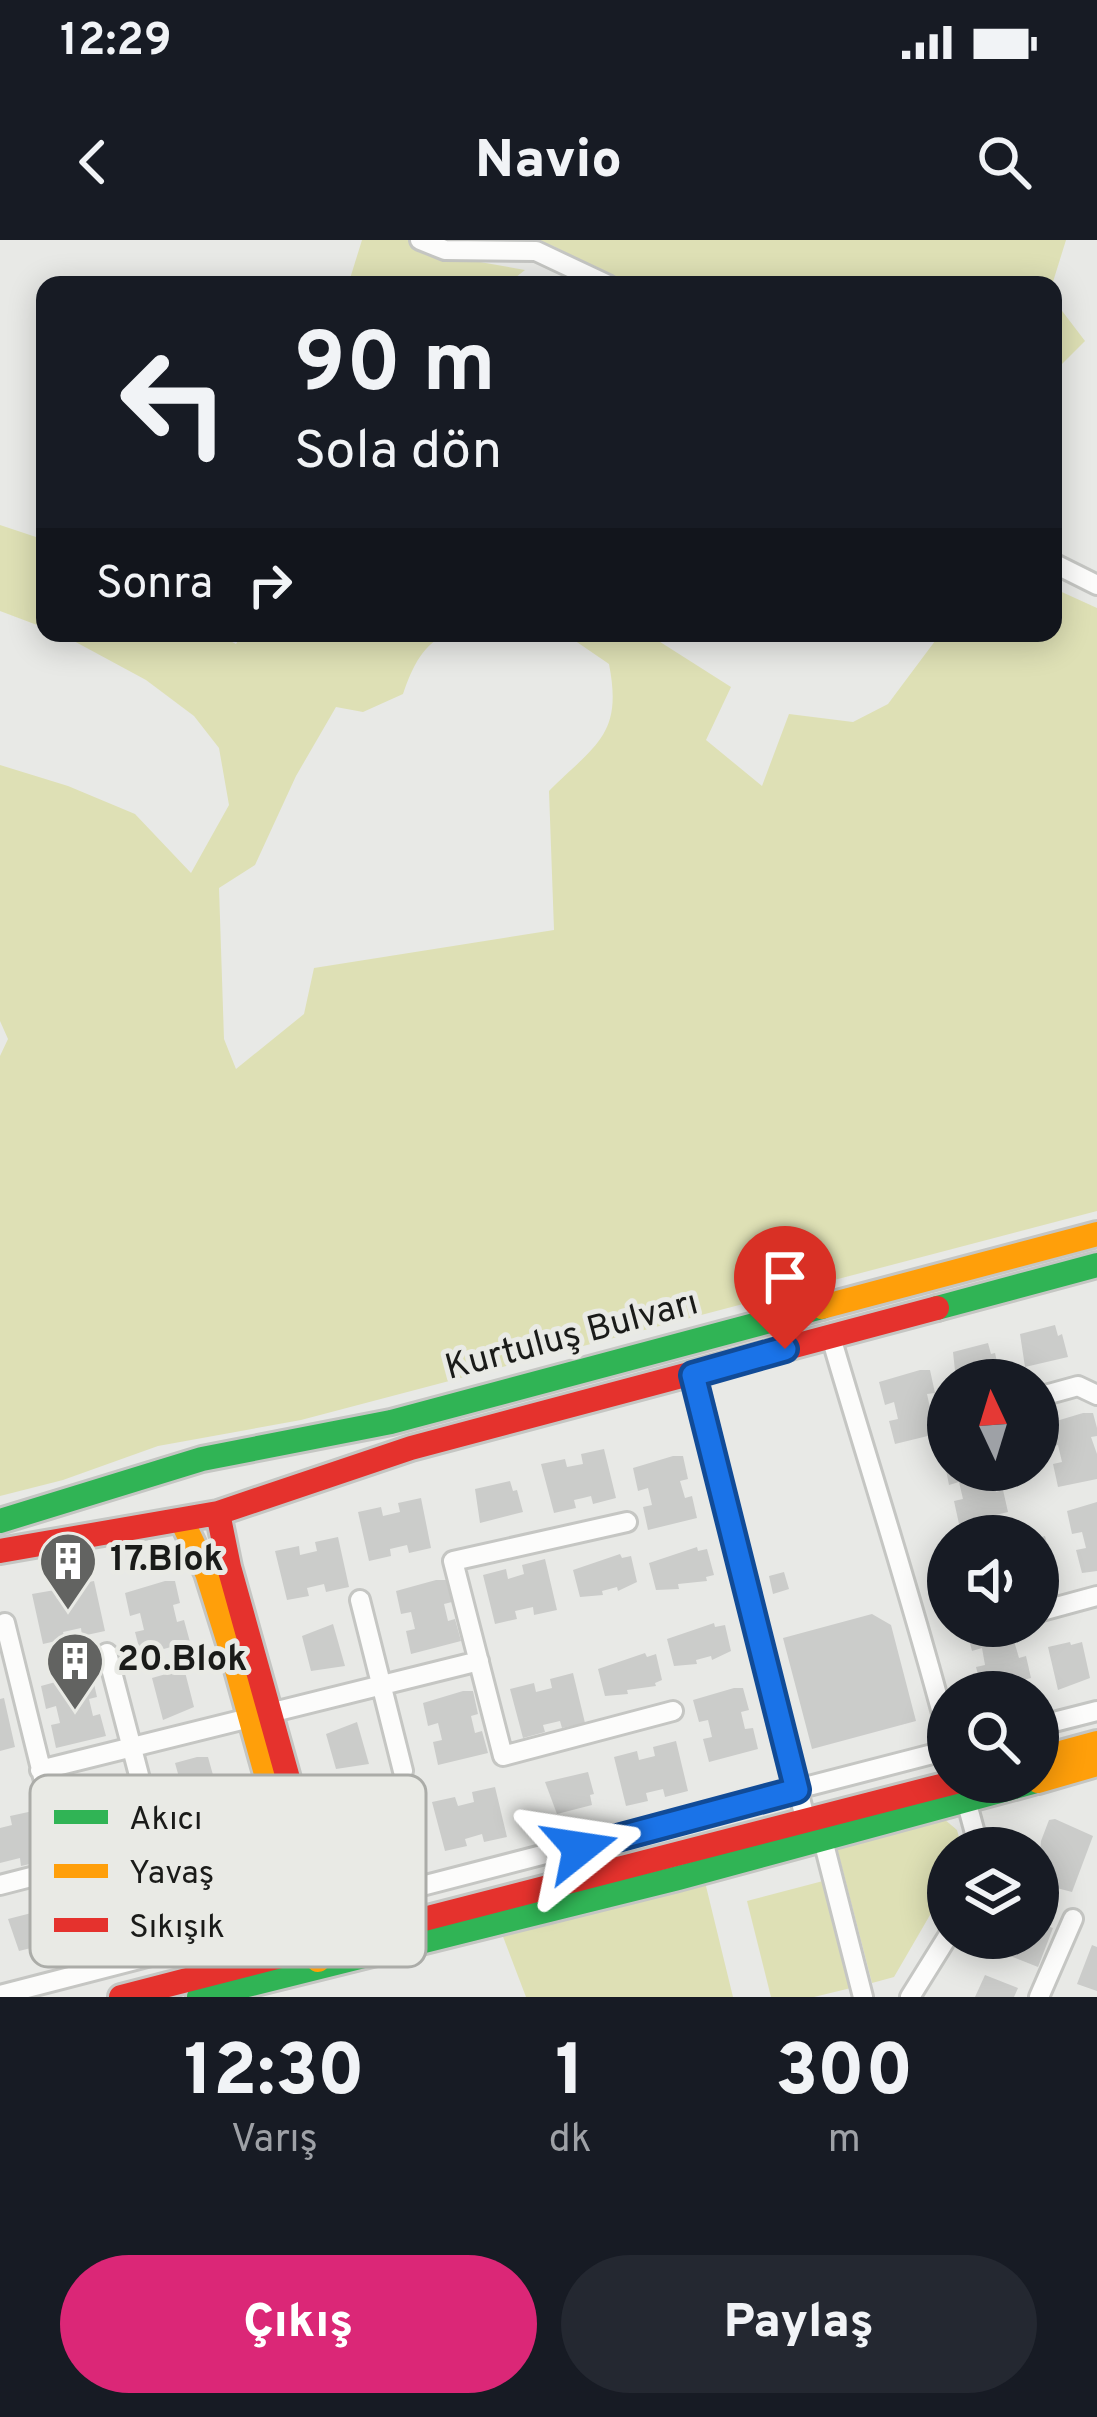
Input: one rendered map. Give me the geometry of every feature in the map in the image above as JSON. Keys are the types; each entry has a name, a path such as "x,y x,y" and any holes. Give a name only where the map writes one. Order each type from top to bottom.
{"main road":[{"name":"Kurtuluş Bulvarı","path":"214,1485 391,1422 1097,1234"},
{"name":"Kurtuluş Bulvarı","path":"214,1485 411,1448 1097,1265"},
{"path":"0,1522 168,1469 214,1485"},
{"path":"168,1469 166,1494 207,1574 260,1714"},
{"path":"0,1550 182,1521 214,1485"},
{"path":"214,1485 277,1775"},
{"path":"1059,1754 1097,1743"},
{"path":"1059,1775 1097,1765"},
{"path":"426,1930 927,1798"},
{"path":"121,1997 268,1967"},
{"path":"199,1997 290,1967"}],"street":[{"path":"420,240 445,250 536,251 591,276"},
{"path":"1062,568 1097,585"},
{"path":"831,1337 931,1671"},
{"path":"693,1375 797,1790 814,1831 863,1997"},
{"path":"1059,1391 1078,1386 1097,1395"},
{"path":"627,1522 453,1561 503,1756 674,1711"},
{"path":"1059,1606 1097,1596"},
{"path":"360,1600 404,1771"},
{"path":"4,1623 9,1675 41,1775"},
{"path":"107,1653 140,1775"},
{"path":"40,1770 479,1661"},
{"path":"1059,1721 1097,1711"},
{"path":"426,1886 927,1756"},
{"path":"0,1885 30,1877"},
{"path":"1039,1997 1073,1918"},
{"path":"910,1997 934,1959"},
{"path":"0,1995 110,1967"}],"green space":[{"path":"362,240 411,240 440,255 525,270 517,276 351,276"},
{"path":"531,240 1066,240 1055,276 611,276"},
{"path":"1062,311 1085,341 1062,364"},
{"path":"0,525 36,537 36,625 0,611"},
{"path":"1062,592 1097,608 1097,1211 301,1420 158,1446 63,1480 0,1496 0,1056 8,1039 0,1021 0,765 135,814 191,873 229,805 219,748 194,716 146,680 76,642 435,642 415,666 403,694 363,712 336,707 296,776 255,865 219,888 224,1039 236,1069 304,1014 314,968 554,930 549,791 602,736 612,707 609,664 577,642 660,642 731,687 706,740 762,786 789,714 853,722 888,704 934,642 1062,642"},
{"path":"944,1819 953,1827 927,1827 927,1920 894,1977 872,1983 837,1848"},
{"path":"823,1881 851,1988 814,1997 771,1997 747,1901"},
{"path":"705,1882 733,1997 526,1997 502,1934"}],"building":[{"path":"1055,1325 1068,1357 1024,1359 1020,1334"},
{"path":"988,1343 996,1359 954,1359 953,1352"},
{"path":"927,1370 927,1436 895,1444 889,1421 898,1419 894,1402 885,1405 879,1382"},
{"path":"1093,1413 1097,1479 1059,1487 1059,1420"},
{"path":"604,1449 616,1498 593,1504 591,1496 574,1500 576,1508 554,1513 541,1464 565,1459 567,1467 583,1464 581,1454"},
{"path":"683,1456 688,1479 680,1481 685,1498 692,1496 697,1518 648,1530 643,1507 652,1505 648,1488 638,1491 633,1468"},
{"path":"510,1481 523,1512 480,1523 475,1489"},
{"path":"961,1491 1003,1491 1008,1512 957,1515 954,1501 963,1499"},
{"path":"421,1498 431,1548 409,1553 407,1545 390,1549 391,1556 369,1561 358,1512 381,1507 383,1516 400,1512 398,1503"},
{"path":"1097,1502 1097,1571 1082,1573 1076,1550 1086,1548 1082,1532 1072,1534 1067,1511"},
{"path":"338,1537 349,1587 326,1592 324,1584 307,1588 309,1596 287,1600 275,1551 299,1546 300,1555 317,1551 315,1542"},
{"path":"697,1547 698,1551 707,1549 714,1575 706,1577 707,1581 678,1584 679,1589 656,1590 649,1563"},
{"path":"620,1554 631,1556 637,1582 618,1591 617,1587 602,1591 603,1595 580,1597 573,1570"},
{"path":"545,1559 557,1610 534,1615 533,1607 515,1611 517,1619 495,1624 483,1575 506,1569 508,1579 524,1574 522,1565"},
{"path":"784,1572 789,1589 773,1594 769,1576"},
{"path":"446,1580 452,1602 444,1604 448,1621 455,1619 461,1641 411,1654 406,1631 415,1629 411,1612 401,1614 396,1591"},
{"name":"17.Blok","path":"94,1581 105,1631 82,1636 81,1628 63,1632 65,1639 43,1644 32,1594 55,1590 57,1599 74,1595 72,1585"},
{"path":"175,1581 180,1603 173,1605 177,1622 184,1620 190,1642 141,1655 135,1632 144,1630 140,1613 130,1616 125,1593"},
{"path":"872,1614 891,1625 916,1721 812,1749 783,1638"},
{"path":"714,1623 715,1627 725,1625 731,1651 712,1660 711,1656 696,1660 697,1664 674,1666 667,1639"},
{"path":"333,1624 345,1666 311,1671 302,1636"},
{"path":"1082,1642 1090,1678 1059,1690 1059,1671 1054,1671 1048,1647"},
{"path":"971,1647 1016,1647 1019,1658 1026,1656 1029,1671 977,1671 976,1667 985,1665 982,1648 972,1651"},
{"path":"645,1653 647,1657 656,1654 662,1680 656,1686 627,1690 628,1694 605,1696 598,1669"},
{"path":"185,1672 194,1707 163,1720 152,1678"},
{"path":"573,1673 585,1723 562,1728 560,1721 543,1725 545,1732 523,1738 510,1689 534,1683 536,1692 552,1688 550,1679"},
{"name":"20.Blok","path":"92,1675 97,1697 89,1699 93,1716 100,1714 106,1736 56,1748 51,1725 60,1723 56,1706 46,1709 41,1686"},
{"path":"743,1688 749,1710 741,1712 745,1729 753,1728 758,1749 709,1762 703,1739 712,1737 708,1720 699,1722 693,1700"},
{"path":"473,1691 478,1714 471,1716 475,1733 482,1731 488,1753 438,1765 433,1742 442,1740 438,1723 428,1726 423,1703"},
{"path":"4,1698 15,1747 0,1751 0,1699"},
{"path":"357,1722 369,1764 336,1769 326,1734"},
{"path":"676,1741 688,1791 665,1797 663,1789 646,1793 648,1801 626,1806 614,1757 637,1751 639,1760 655,1756 653,1747"},
{"path":"208,1757 213,1775 178,1775 175,1763"},
{"path":"588,1772 592,1805 557,1814 545,1782"},
{"path":"495,1787 507,1837 484,1842 482,1834 465,1839 467,1846 445,1851 432,1802 455,1797 458,1806 474,1802 472,1792"},
{"path":"30,1812 30,1864 21,1866 20,1858 0,1863 0,1828 12,1825 10,1816"},
{"path":"1049,1820 1093,1836 1072,1892 1059,1889 1059,1827 1046,1827"},
{"path":"30,1913 30,1948 19,1951 8,1919"},
{"path":"1092,1945 1097,1947 1097,1991 1077,1984"},
{"path":"1018,1959 1041,1959 1038,1967"},
{"path":"985,1975 1018,1988 1014,1997 975,1997"}],"traffic: fast":[{"path":"937,1308 1097,1265"},
{"path":"0,1521 202,1459 391,1422 822,1307"},
{"path":"426,1941 955,1803"},
{"path":"199,1997 320,1967"}],"traffic: slow":[{"path":"822,1307 1097,1234"},
{"path":"182,1521 207,1573 266,1775"},
{"path":"1059,1753 1097,1743"},
{"path":"1059,1775 1097,1764"}],"traffic: jam":[{"path":"0,1551 218,1513 411,1448 937,1308"},
{"path":"218,1513 287,1775"},
{"path":"426,1918 927,1789"},
{"path":"121,1997 238,1967"}],"place":[{"name":"17.Blok","path":"68,1612"},
{"name":"20.Blok","path":"75,1712"}],"route":[{"path":"580,1848 797,1790 693,1375 785,1349"}]}
